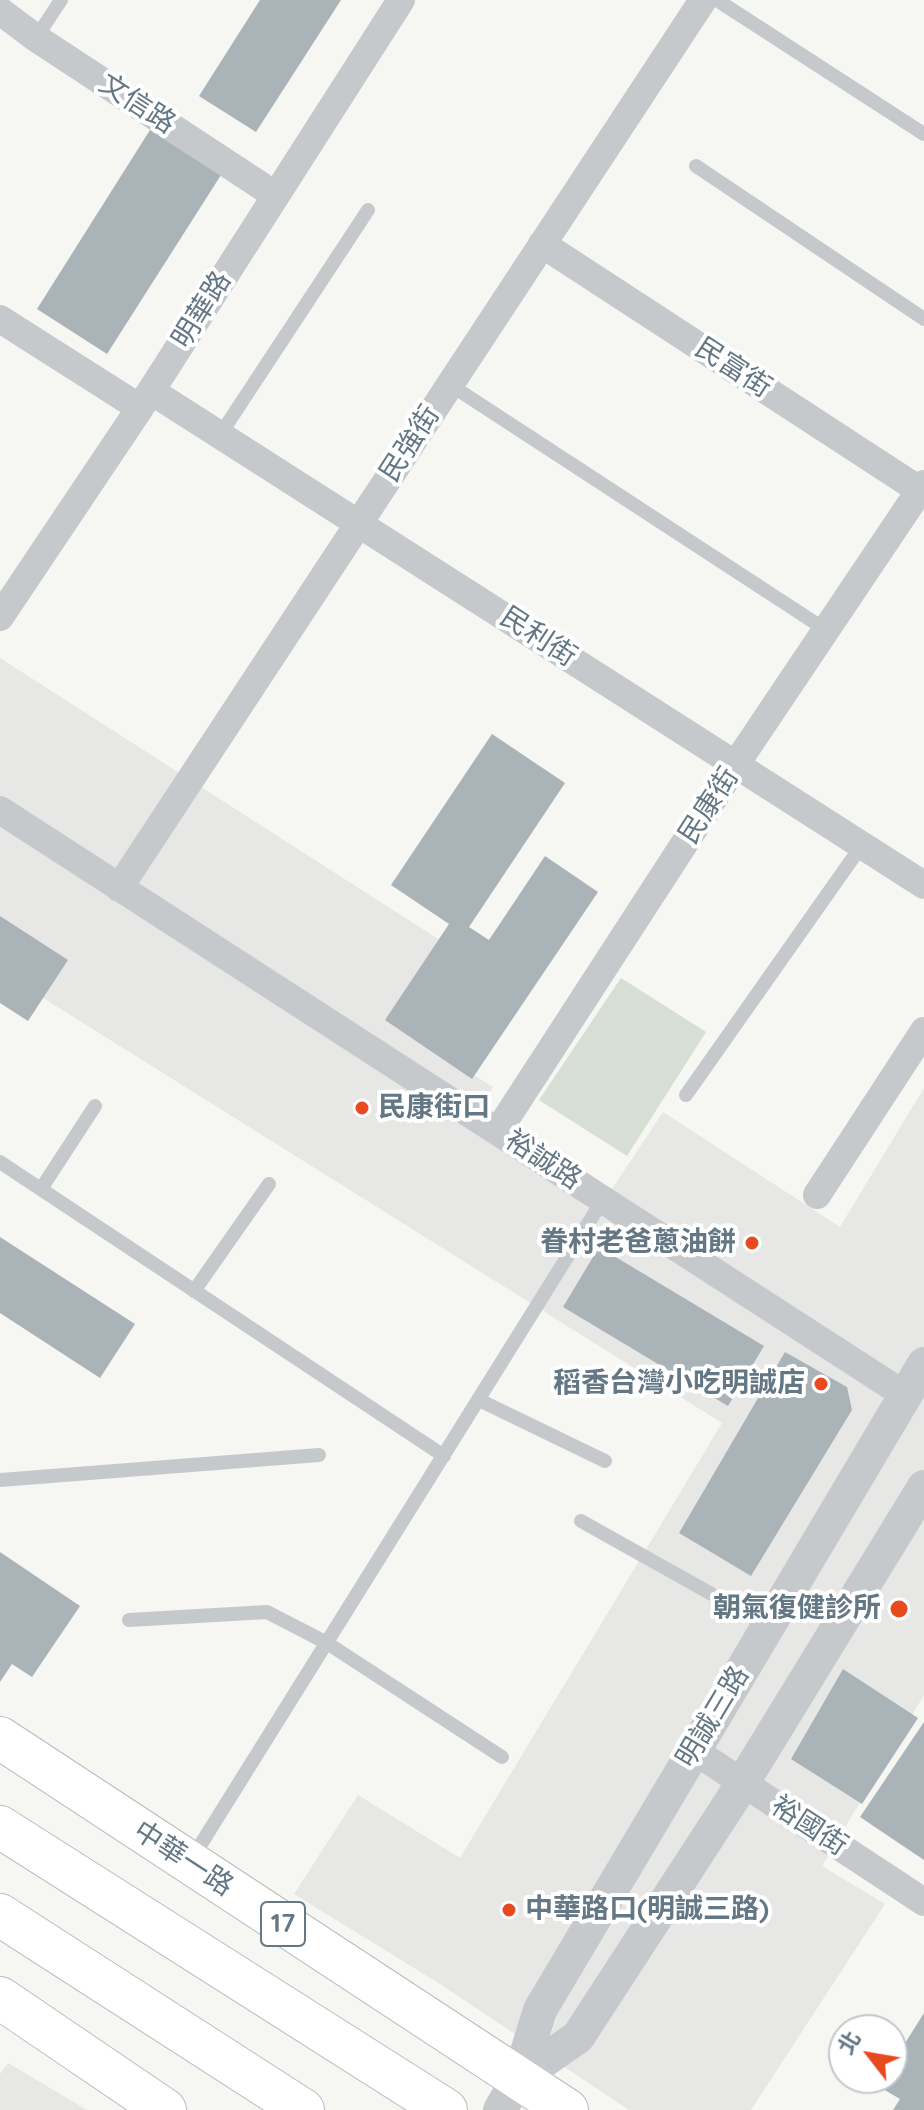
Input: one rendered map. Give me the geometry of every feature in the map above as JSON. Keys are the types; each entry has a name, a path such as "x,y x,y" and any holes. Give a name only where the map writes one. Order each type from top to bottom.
{"main road":[{"name":"中華一路","path":"0,1738 189,1863 510,2094 567,2110"},
{"name":"17","path":"0,1827 446,2110"},
{"path":"0,1915 303,2110"},
{"path":"0,1998 165,2110"}],"street":[{"name":"明華路","path":"0,617 145,400 401,0"},
{"name":"民強街","path":"119,888 703,0"},
{"name":"文信路","path":"0,11 36,38 275,195"},
{"name":"民富街","path":"542,244 923,489"},
{"name":"民利街","path":"0,319 145,400 220,435 862,845 921,876"},
{"name":"民康街","path":"498,1131 736,764 923,489"},
{"name":"裕誠路","path":"0,810 915,1401"},
{"path":"817,1195 924,1031"},
{"name":"明誠三路","path":"510,2094 540,2010 767,1625 915,1401 924,1364"},
{"path":"510,2094 578,2037 742,1783 924,1487"},
{"name":"裕國街","path":"693,1750 924,1902"}],"lane":[{"path":"36,38 61,0"},
{"path":"717,0 924,134"},
{"path":"696,166 924,319"},
{"path":"220,435 368,210"},
{"path":"449,384 826,630"},
{"path":"686,1095 862,845"},
{"path":"41,1189 95,1106"},
{"path":"0,1162 444,1456"},
{"path":"194,1291 269,1184"},
{"path":"189,1863 604,1198"},
{"path":"479,1400 605,1461"},
{"path":"0,1480 319,1455"},
{"path":"581,1521 767,1625"},
{"path":"129,1620 267,1612 327,1643 502,1757"}],"shaded area":[{"path":"0,658 474,962 422,1042 493,1087 481,1110 612,1189 663,1112 840,1227 924,1088 924,1695 822,1866 885,1904 751,2110 629,2110 440,1984 294,1894 358,1795 460,1858 722,1423 0,971"},
{"path":"621,978 706,1032 627,1156 539,1100"},
{"path":"8,2063 87,2110 0,2110 0,2074"}],"building":[{"path":"260,0 341,0 256,132 199,96"},
{"path":"150,130 221,175 107,354 37,309"},
{"path":"492,734 565,783 469,927 489,940 545,856 598,892 472,1079 385,1020 449,924 391,885"},
{"path":"0,916 68,960 28,1021 0,1003"},
{"path":"0,1237 135,1324 100,1378 0,1313"},
{"path":"599,1247 764,1346 728,1406 563,1307"},
{"path":"785,1352 847,1387 852,1410 751,1576 679,1533"},
{"path":"0,1552 80,1606 32,1677 12,1664 0,1682"},
{"path":"843,1669 918,1718 862,1804 791,1759"},
{"path":"924,1722 924,1860 860,1817"},
{"path":"924,2013 924,2110 893,2110 900,2099 892,2094 908,2094 908,2038"}],"place":[{"name":"民康街口","path":"362,1108"},
{"name":"眷村老爸蔥油餅","path":"752,1243"},
{"name":"稻香台灣小吃明誠店","path":"821,1384"},
{"name":"朝氣復健診所","path":"899,1609"},
{"name":"中華路口(明誠三路)","path":"509,1910"}]}
